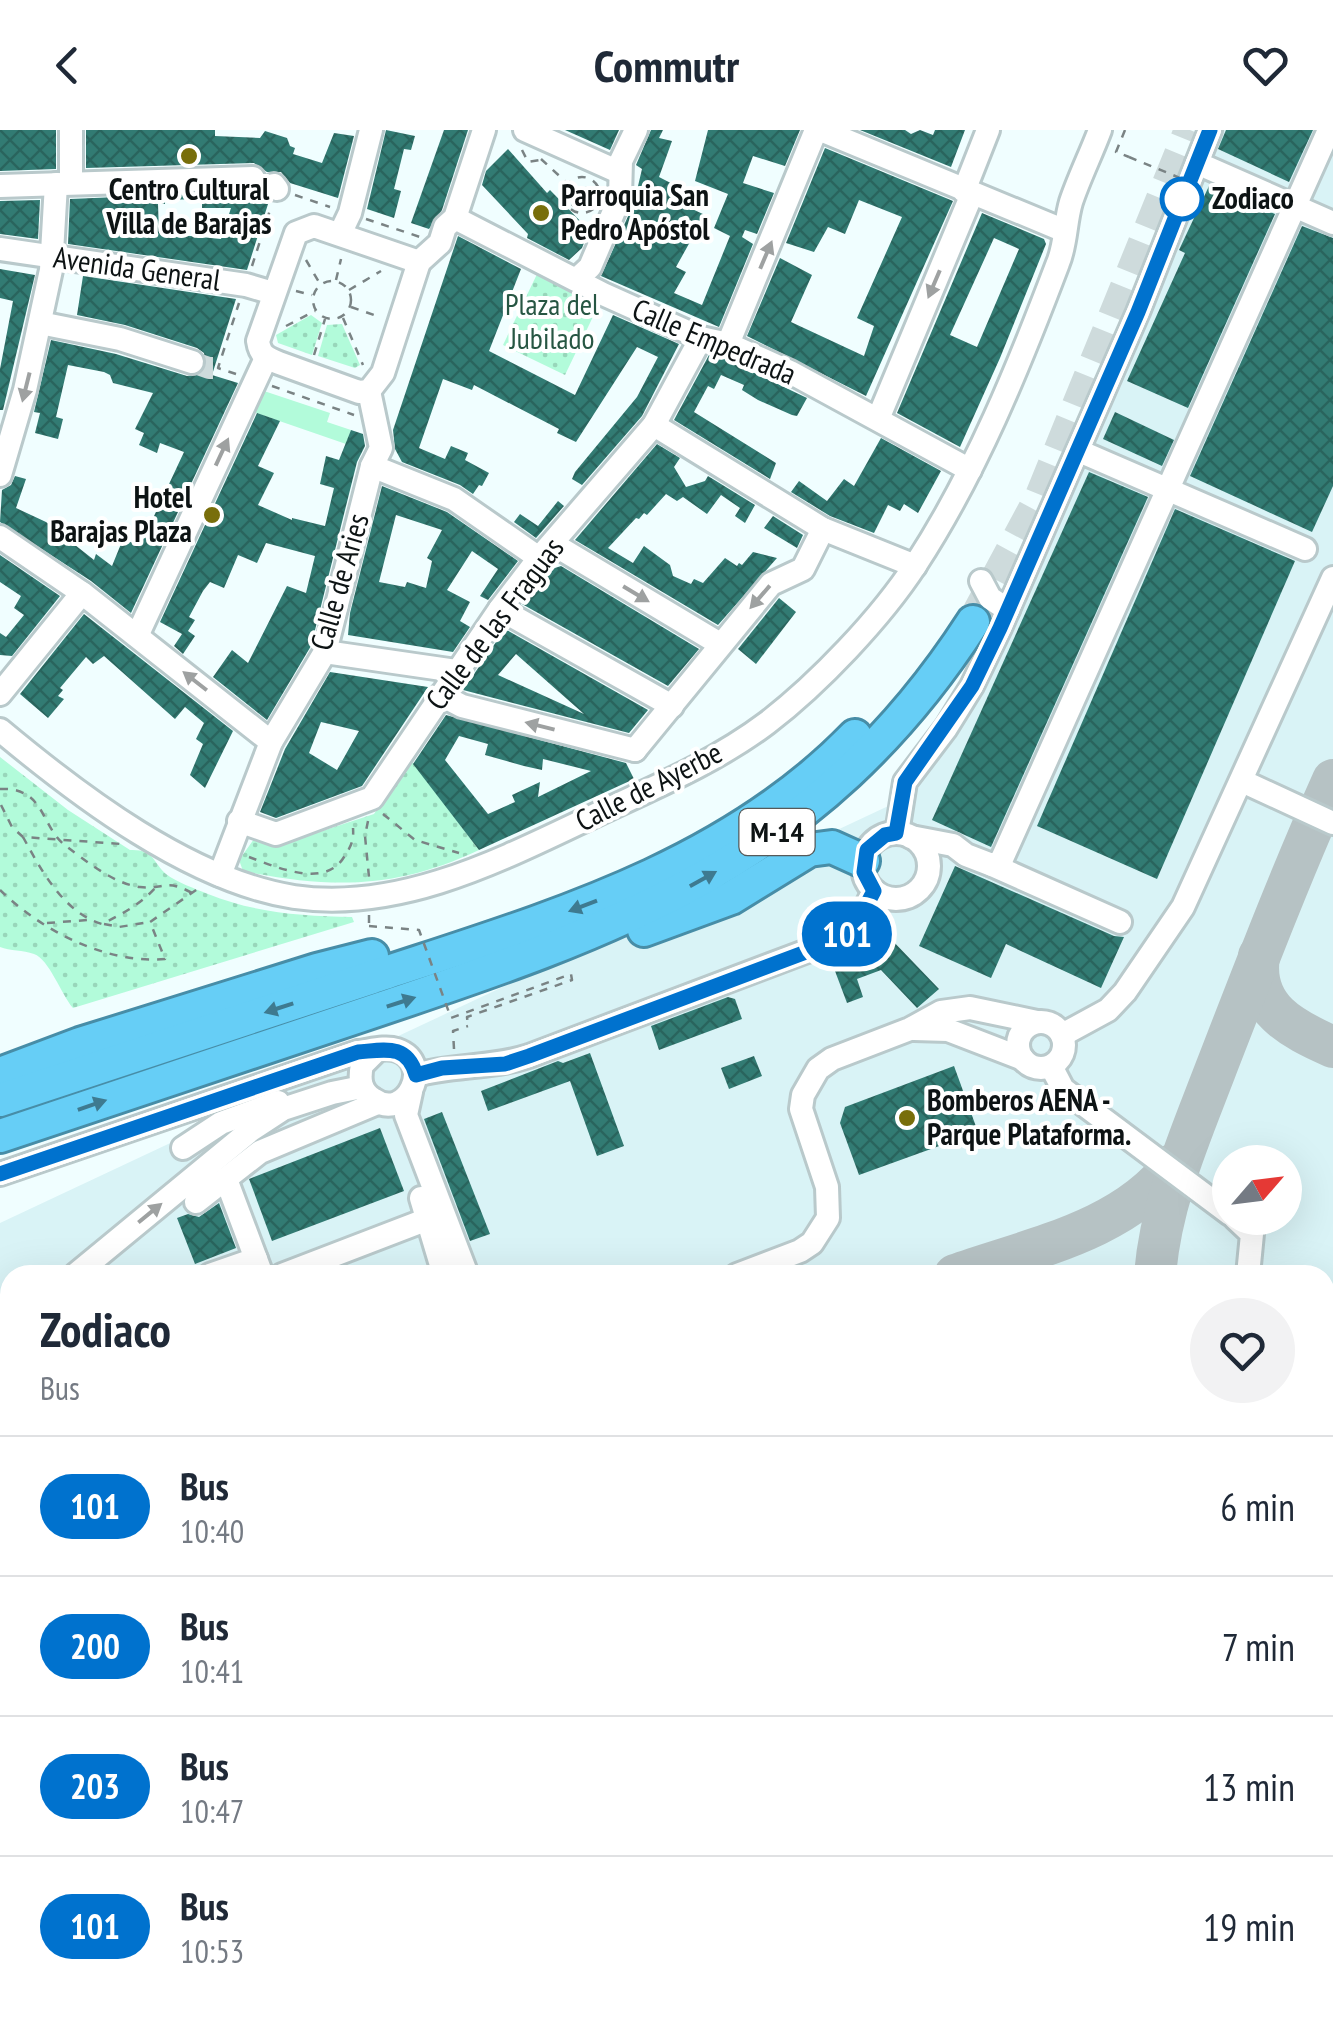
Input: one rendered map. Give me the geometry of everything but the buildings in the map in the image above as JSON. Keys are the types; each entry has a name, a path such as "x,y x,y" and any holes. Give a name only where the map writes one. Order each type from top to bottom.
{"highway":[{"name":"M-14","path":"0,1136 512,948 584,906 684,862 780,802 848,743 965,618"},
{"path":"6,1071 317,970 458,935 562,956 731,898 809,850 832,847 869,876"},
{"name":"M-14","path":"0,1100 512,948"}],"street":[{"path":"0,475 40,323 71,130"},
{"path":"345,232 371,130"},
{"path":"419,262 345,232 314,226 296,233 281,291 258,340 260,351 266,358 358,392 365,381 383,373 419,262 440,243 445,228 455,218 484,130"},
{"path":"526,130 619,172"},
{"path":"577,280 590,267 620,198 619,172 636,130"},
{"path":"728,344 819,130 1066,231"},
{"path":"878,419 968,192 988,130"},
{"name":"Calle de Ayerbe","path":"0,730 42,766 210,881 368,907 477,869 684,775 768,722 850,646 915,566 970,470 1060,258 1071,202 1100,130"},
{"path":"904,835 905,782 972,686 1008,610 1199,175 1210,130"},
{"path":"992,864 1001,861 1329,130"},
{"path":"1199,175 1333,223"},
{"path":"0,186 262,183"},
{"name":"Calle Empedrada","path":"455,218 701,338 728,344 790,372 970,470"},
{"name":"Avenida General","path":"0,250 281,291"},
{"path":"40,323 120,339 186,359"},
{"name":"Calle de las Fraguas","path":"374,806 456,670 500,609 654,425 701,338"},
{"path":"137,636 266,358"},
{"name":"Calle de Aries","path":"210,881 271,742 324,652 372,466 381,448 365,381"},
{"path":"654,425 823,529 915,566"},
{"path":"1079,451 1304,549"},
{"path":"372,466 454,499 720,644"},
{"path":"634,750 771,584 803,569 823,529"},
{"path":"0,538 82,593 271,742"},
{"path":"1062,1035 1108,1010 1125,992 1183,907 1333,578"},
{"path":"981,581 990,598 1008,610"},
{"path":"0,694 82,593"},
{"path":"500,609 672,706"},
{"path":"324,652 456,670"},
{"path":"441,695 462,706 634,750 659,786"},
{"path":"1242,781 1333,822"},
{"path":"240,820 276,834 374,806"},
{"path":"904,835 921,844 929,868"},
{"path":"295,1074 398,1103 413,1084 442,1068 505,1064 838,940 854,929 875,841 904,835 953,844 966,854 1120,922"},
{"path":"869,876 883,897 904,898 922,887 929,868 950,853 966,854"},
{"path":"760,1265 812,1243 828,1218 828,1187 801,1109 810,1081 832,1059 910,1029 941,1012 970,1008 1051,1024 1062,1035 1062,1056 1050,1066 1036,1068 1023,1059 948,1030 910,1029"},
{"path":"1023,1059 1018,1044 1020,1036 1038,1022"},
{"path":"0,1174 343,1056 397,1050 406,1056 413,1084 406,1115 463,1265"},
{"path":"376,1051 362,1065 370,1094 392,1121 441,1265"},
{"path":"87,1265 251,1130 283,1108 330,1085 343,1056"},
{"path":"1050,1066 1063,1089 1212,1201"},
{"path":"183,1148 231,1119 330,1085"},
{"path":"196,1202 260,1152 370,1094"},
{"path":"226,1179 258,1265"},
{"path":"308,1265 428,1218"},
{"path":"1249,1265 1252,1235"}],"path":[{"path":"1125,130 1116,152 1199,175"},
{"path":"540,160 594,208"},
{"path":"576,178 593,180 600,194 594,208 580,213 570,209 564,194 568,184 576,178"},
{"path":"570,209 593,180"},
{"path":"249,276 262,183 345,232 440,243"},
{"path":"335,282 345,232"},
{"path":"301,251 321,285"},
{"path":"348,291 389,266"},
{"path":"335,282 348,291 350,306 342,316 326,318 316,310 314,295 321,285 335,282"},
{"path":"281,291 314,295"},
{"path":"244,292 218,368 374,422"},
{"path":"350,306 380,317"},
{"path":"275,331 316,310"},
{"path":"342,316 363,366 365,381"},
{"path":"313,358 326,318"},
{"path":"363,366 369,349"},
{"path":"0,789 34,800 60,842 126,883 142,888 174,883 192,893"},
{"path":"0,805 55,888 90,920"},
{"path":"468,1026 467,1018 572,980 571,974 451,1018 419,930 369,926 365,836 374,806 415,840 468,856 477,869"},
{"path":"236,852 300,874 330,871 339,866 354,839 353,825"},
{"path":"23,837 128,845"},
{"path":"44,924 90,920 119,927 150,922 210,881"},
{"path":"102,924 140,904 157,886"},
{"path":"0,890 23,912 84,945 134,957 164,958 150,922"}],"shaded area":[{"path":"1222,130 1333,130 1333,1265 0,1265 0,1223 916,793"}],"green space":[{"name":"Plaza del Jubilado","path":"539,270 601,300 565,375 503,345"},
{"path":"311,315 322,323 312,355 278,343 276,335"},
{"path":"342,324 360,365 355,368 318,356 327,325"},
{"path":"261,390 330,413 327,422 351,430 346,444 253,412"},
{"path":"0,757 68,810 130,850 148,854 166,874 181,883 243,905 297,914 352,917 354,922 73,1008 39,957 0,947"},
{"path":"410,759 479,850 420,872 363,882 306,881 243,871 239,860 254,839 273,847 374,814"}],"taxiway":[{"path":"1156,1265 1163,1222 1186,1146 1333,780"},
{"path":"1259,956 1261,990 1268,1003 1289,1024 1333,1047"},
{"path":"986,1265 1103,1221 1153,1187 1174,1164"}],"tunnel":[{"path":"973,622 1041,496 1190,130"},
{"path":"192,362 218,368"}],"bus line":[{"name":"101","path":"0,1174 358,1052 397,1050 413,1065 416,1075 442,1068 505,1064 838,940 854,929 874,891 864,872 867,850 885,835 896,833 905,782 972,686 1000,628 1138,312 1210,130"}],"place":[{"name":"Centro Cultural Villa de Barajas","path":"189,156"},
{"name":"Zodiaco","path":"1182,199"},
{"name":"Parroquia San Pedro Apóstol","path":"541,213"},
{"name":"Hotel Barajas Plaza","path":"212,515"},
{"name":"Bomberos AENA - Parque Plataforma.","path":"907,1118"}]}
